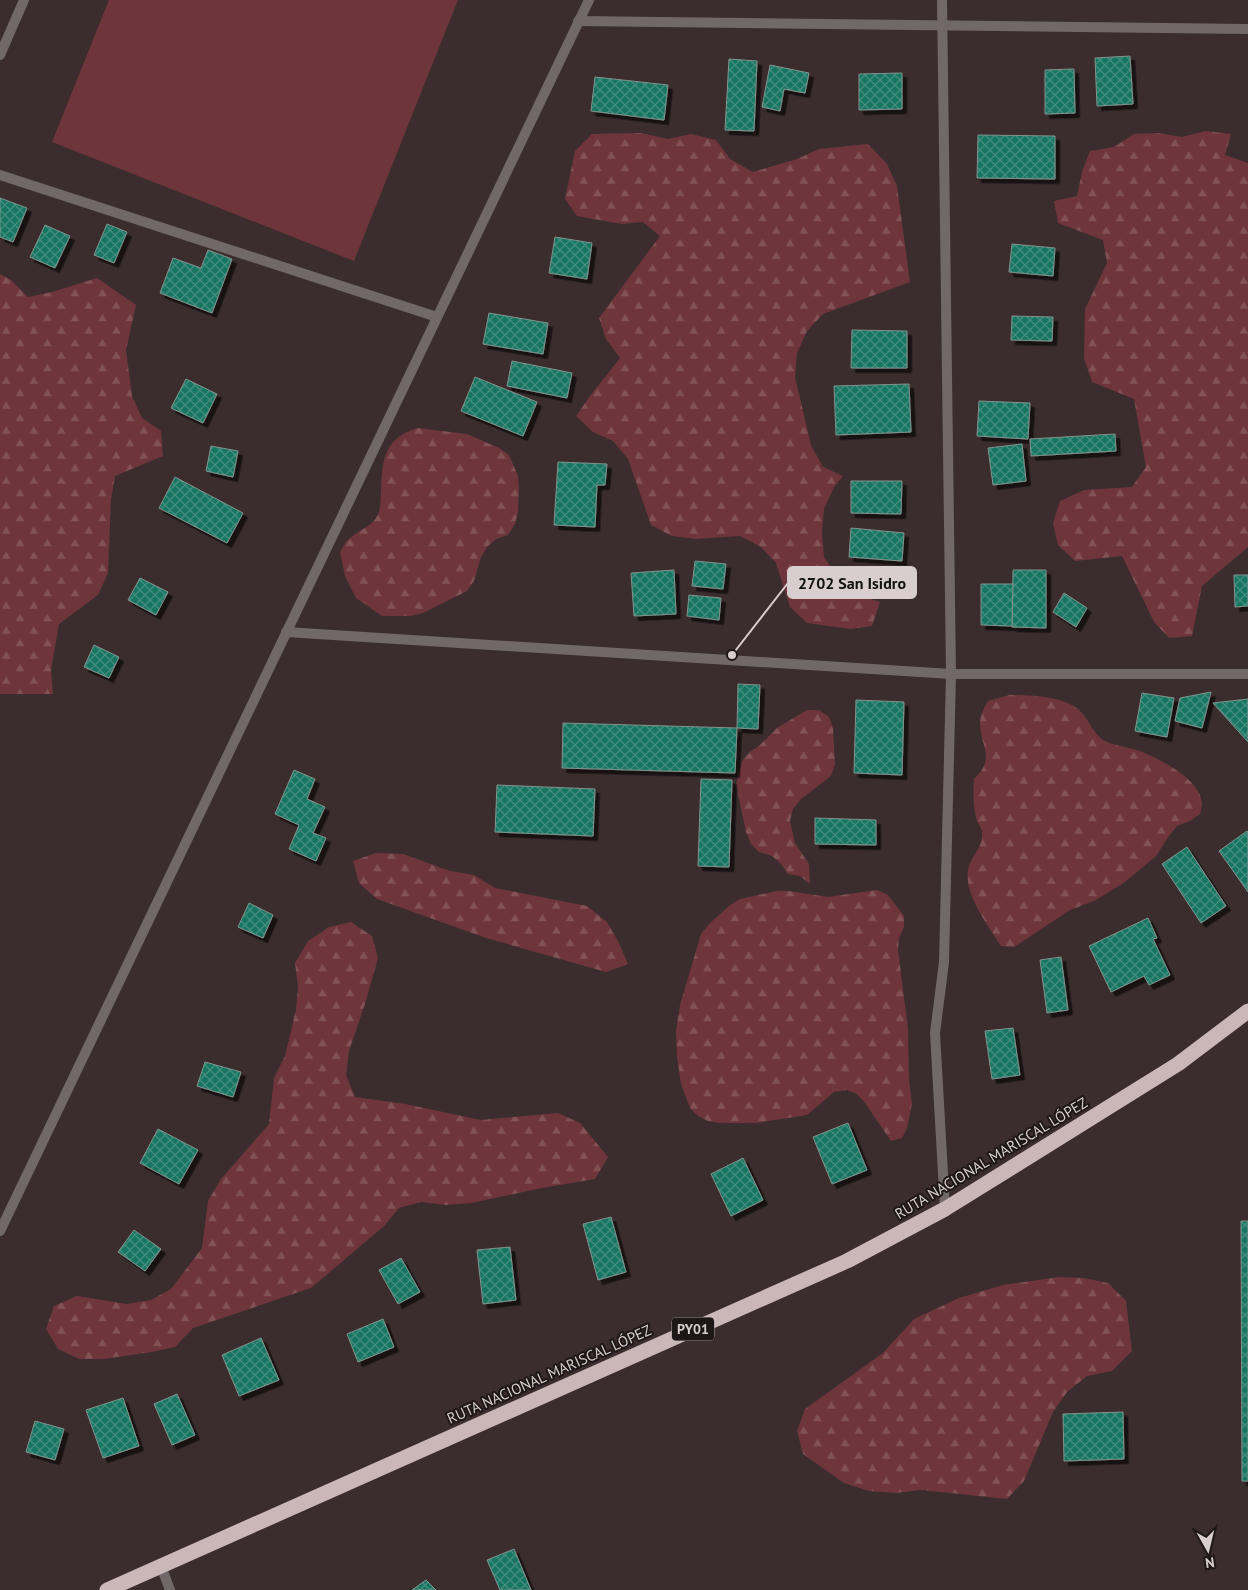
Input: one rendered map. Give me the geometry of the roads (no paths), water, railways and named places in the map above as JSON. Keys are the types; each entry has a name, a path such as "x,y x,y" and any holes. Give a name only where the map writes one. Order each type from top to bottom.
{"highway":[{"name":"RUTA NACIONAL MARISCAL LÓPEZ","path":"106,1590 847,1261 945,1210 1178,1064 1248,1011"}],"street":[{"path":"0,55 24,0"},
{"path":"0,1230 589,0"},
{"path":"942,0 951,674 944,962 935,1033 945,1210"},
{"path":"578,22 1248,29"},
{"path":"0,175 437,317"},
{"path":"286,632 951,674 1248,674"},
{"path":"161,1566 170,1590"}],"place":[{"name":"2702 San Isidro","path":"732,655"}]}
